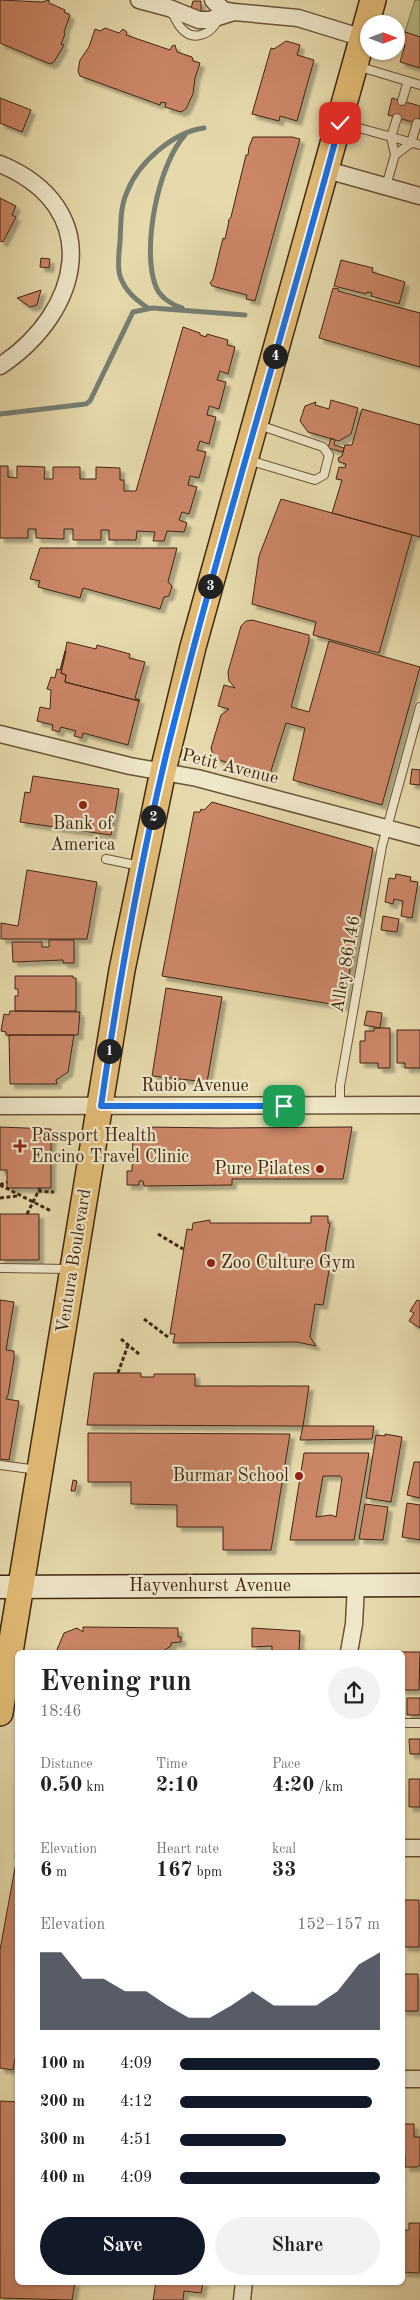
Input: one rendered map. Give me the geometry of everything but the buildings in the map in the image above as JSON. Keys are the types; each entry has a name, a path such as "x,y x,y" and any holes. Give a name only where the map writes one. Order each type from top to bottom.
{"main road":[{"name":"Ventura Boulevard","path":"369,15 373,0"},
{"name":"Ventura Boulevard","path":"0,1713 11,1587 40,1470 101,1106 120,980 162,771 193,647 360,50"},
{"name":"Hayvenhurst Avenue","path":"11,1587 420,1585"}],"street":[{"path":"139,0 174,4 199,20 226,15 298,18 360,37"},
{"path":"214,0 226,15"},
{"path":"0,164 22,174 47,197 60,215 70,234 71,254 69,276 62,300 20,353 0,366"},
{"path":"327,170 420,196"},
{"name":"Petit Avenue","path":"0,734 130,766 198,778 420,838"},
{"name":"Rubio Avenue","path":"0,1106 420,1105"},
{"path":"350,1650 356,1585"},
{"path":"405,1848 420,1848"},
{"path":"405,2079 420,2079"},
{"path":"242,2300 244,2285"}],"lane":[{"path":"356,66 420,85"},
{"path":"402,101 408,81"},
{"path":"386,186 395,155 391,137 397,118"},
{"path":"340,123 420,145"},
{"path":"395,155 411,143 417,123"},
{"path":"246,460 316,480 324,475 329,455 323,447 256,424"},
{"name":"Alley 86146","path":"340,1105 340,1086 386,829 420,707"},
{"path":"106,859 142,866"},
{"path":"0,1268 73,1269"},
{"path":"0,1464 40,1470"},
{"path":"405,1723 420,1723"}],"path":[{"path":"0,1185 7,1182"},
{"path":"0,1185 18,1196 51,1211"},
{"path":"27,1214 31,1202 39,1190 54,1192"},
{"path":"0,1198 18,1196"},
{"path":"158,1234 183,1249"},
{"path":"144,1318 168,1336"},
{"path":"122,1339 139,1354"},
{"path":"118,1373 128,1345"}],"green space":[{"path":"415,0 420,0 420,37 405,32"}],"waterway":[{"path":"148,308 128,291 119,272 118,259 123,204 132,181 148,160 169,142 192,131 204,128"},
{"path":"182,308 174,305 158,291 152,271 150,252 151,230 160,186 175,148 185,135"},
{"path":"0,414 86,404 90,401 133,312 152,308 245,315"}],"place":[{"name":"Bank of America","path":"83,805"},
{"name":"Passport Health Encino Travel Clinic","path":"20,1146"},
{"name":"Pure Pilates","path":"320,1169"},
{"name":"Zoo Culture Gym","path":"211,1263"},
{"name":"Burmar School","path":"299,1476"}],"route":[{"path":"284,1106 101,1106 122,970 167,752 193,647 340,123"}]}
